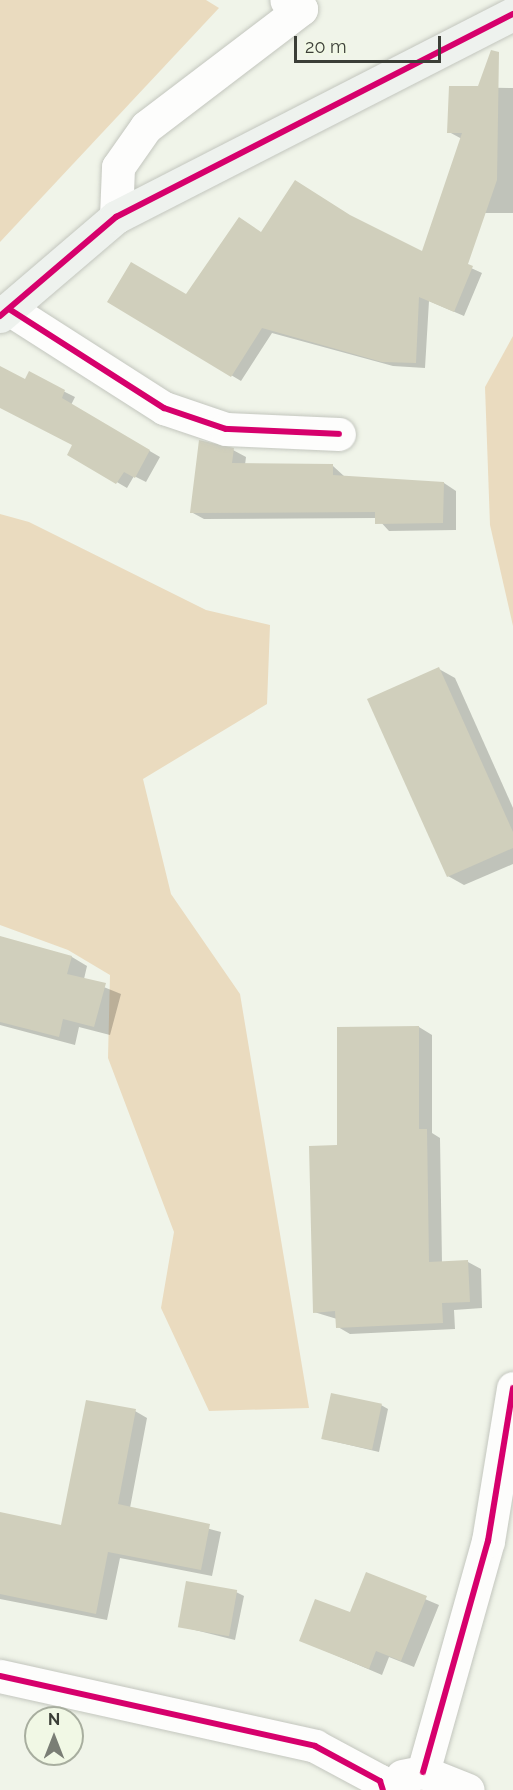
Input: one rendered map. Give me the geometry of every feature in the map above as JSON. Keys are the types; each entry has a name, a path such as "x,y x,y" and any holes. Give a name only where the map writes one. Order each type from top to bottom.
{"street":[{"path":"116,217 118,167 146,127 301,9 286,0"},
{"path":"339,434 226,429 164,408 5,313 116,217 513,14"},
{"path":"423,1772 488,1541 513,1388"},
{"path":"0,1676 315,1746 381,1785 423,1772 468,1790"}],"shaded area":[{"path":"0,0 206,0 219,8 0,242"},
{"path":"513,336 513,626 490,525 485,387"},
{"path":"0,514 29,522 206,610 270,625 267,704 143,779 171,894 240,994 309,1408 209,1411 161,1308 174,1232 108,1058 110,975 68,950 0,925"}],"building":[{"path":"491,50 499,52 497,180 468,264 473,266 454,312 419,297 416,363 382,362 262,328 231,377 107,302 131,262 186,294 239,217 261,232 295,180 350,215 422,251 462,133 447,133 449,86 478,86"},
{"path":"0,366 25,379 29,371 65,390 62,398 150,450 135,478 124,472 116,484 67,455 72,445 0,408"},
{"path":"199,440 234,448 232,463 333,464 333,475 444,482 443,523 375,524 375,512 190,513"},
{"path":"439,667 513,832 513,848 447,877 367,699"},
{"path":"0,936 72,956 67,974 106,983 94,1027 63,1019 59,1037 0,1022"},
{"path":"419,1026 419,1129 427,1129 429,1262 468,1260 470,1302 442,1303 443,1323 336,1328 335,1311 313,1313 309,1146 337,1145 337,1027"},
{"path":"331,1393 382,1404 372,1450 321,1439"},
{"path":"86,1400 136,1409 118,1504 210,1524 201,1570 108,1552 96,1614 0,1594 0,1512 61,1525"},
{"path":"366,1572 427,1596 401,1661 376,1651 369,1669 299,1641 315,1599 350,1612"},
{"path":"186,1581 237,1590 229,1636 178,1627"}],"cycle path":[{"path":"0,316 116,217 513,14"},
{"path":"9,309 164,408 226,429 339,434"},
{"path":"423,1772 488,1541 513,1388"},
{"path":"0,1676 315,1746 380,1781 383,1790"}]}
